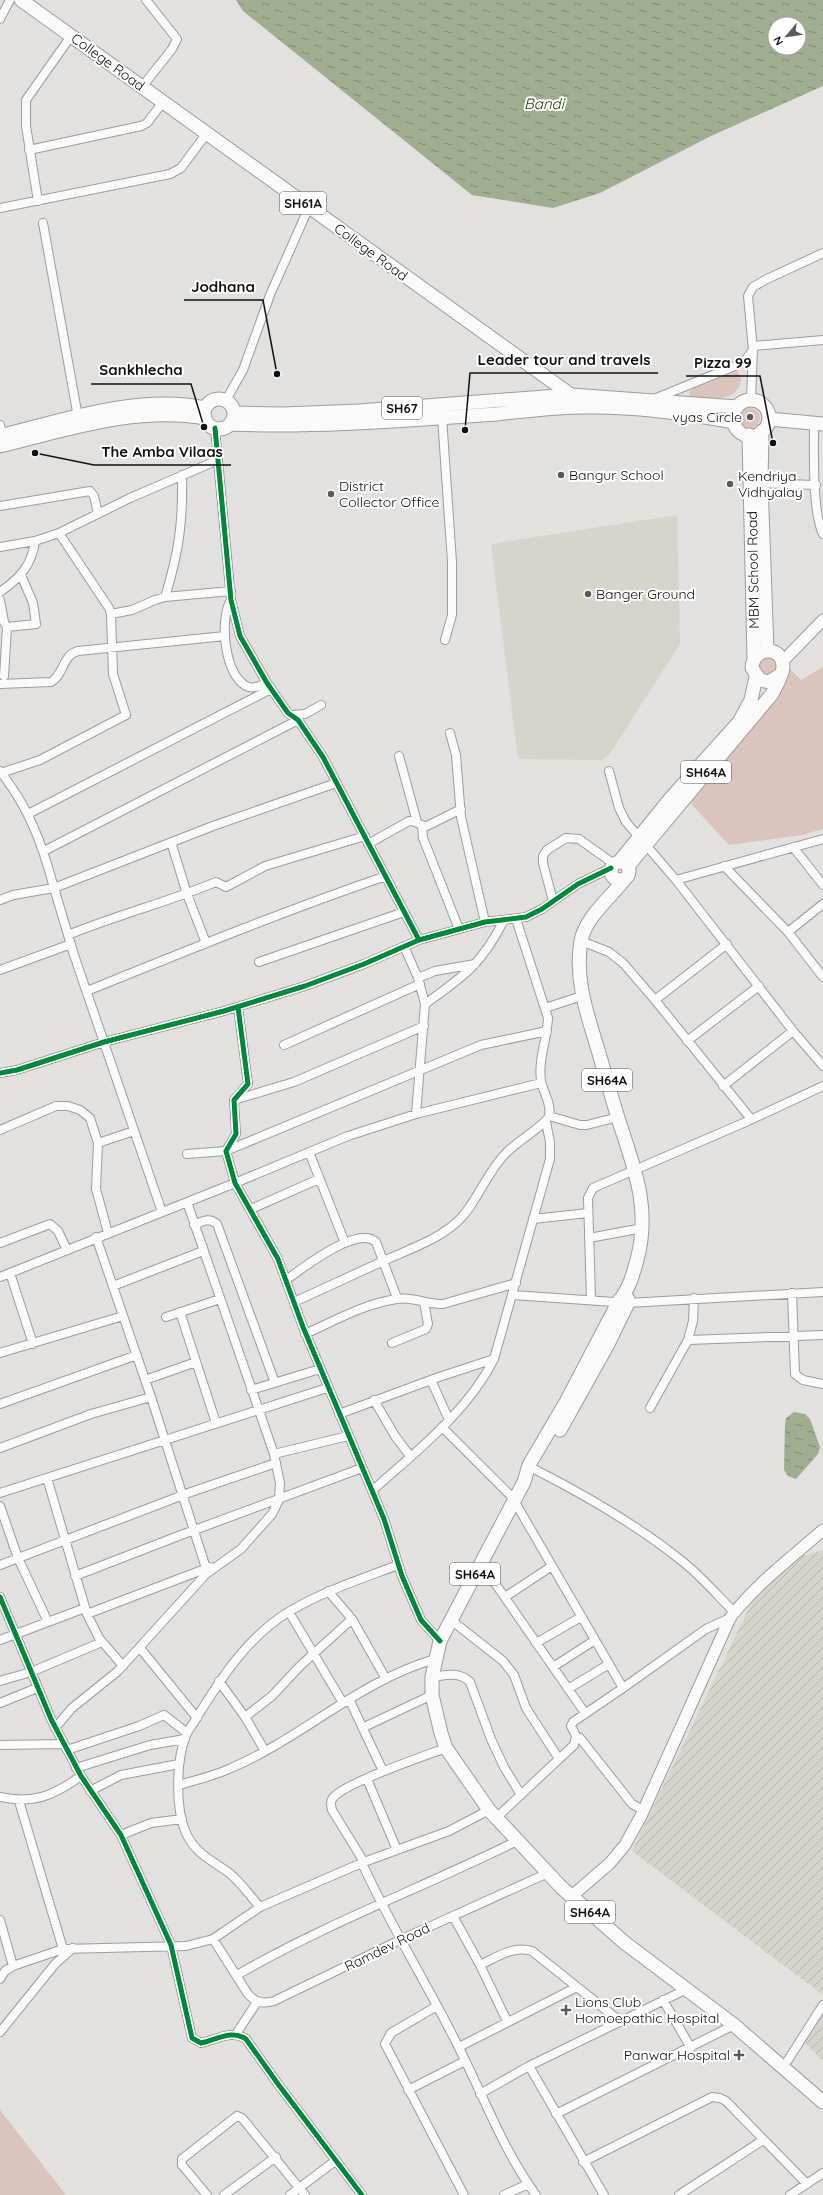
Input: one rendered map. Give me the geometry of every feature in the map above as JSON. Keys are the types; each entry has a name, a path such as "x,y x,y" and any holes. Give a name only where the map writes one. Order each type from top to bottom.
{"main road":[{"name":"College Road","path":"21,0 571,395 584,407"},
{"name":"SH67","path":"215,428 225,427 232,418 284,414 359,412 571,395 737,407"},
{"path":"215,428 207,423 205,413 211,400 226,400 233,408 232,418"},
{"path":"751,400 764,405 769,419 762,431 749,435 740,431 734,422 734,412 737,407 741,403 751,400"},
{"path":"1,435 136,405 176,404 205,413"},
{"name":"SH67","path":"232,418 320,424 584,407 647,410 694,415 734,422"},
{"path":"1,435 126,417 205,413"},
{"path":"769,419 819,424"},
{"name":"MBM School Road","path":"754,658 756,483 762,431"},
{"name":"MBM School Road","path":"749,435 756,483 767,650"},
{"path":"754,658 757,654 767,650 776,653 782,662"},
{"name":"SH64A","path":"644,840 689,777 739,722 751,700 756,677 752,668 754,658"},
{"name":"SH64A","path":"524,1482 536,1470 591,1375 625,1298 638,1253 643,1228 642,1199 636,1170 582,996 581,941 588,923 628,877 618,865 683,799 769,698 780,675 782,662"},
{"path":"756,677 768,682 780,675"},
{"name":"SH64A","path":"625,1298 529,1465 524,1482 440,1641 432,1695 441,1733 446,1748 495,1814 517,1841 548,1874 701,1989 788,2060 823,2092"},
{"name":"SH64A","path":"435,1670 443,1712 450,1738 495,1814 531,1846 575,1894 625,1943 734,2025 823,2102"}],"street":[{"path":"0,20 10,0"},
{"path":"142,87 172,49 177,39 146,0"},
{"path":"38,201 29,150 26,100 71,36"},
{"path":"29,150 141,126 147,123 163,102"},
{"path":"0,208 170,174 181,168 207,133"},
{"path":"226,400 243,370 270,295 309,207"},
{"path":"43,223 78,417"},
{"path":"751,400 753,348 748,296 753,287 823,253"},
{"path":"753,348 823,340"},
{"path":"652,400 744,362 753,348"},
{"path":"442,417 452,562 452,615 446,640"},
{"path":"819,424 816,485 818,522 823,534"},
{"path":"215,428 231,600 240,636 269,686 288,713 296,718 323,757 419,940"},
{"path":"0,547 35,541 59,533 182,475 218,460"},
{"path":"165,597 176,560 181,528 182,475"},
{"path":"756,483 816,485"},
{"path":"0,506 90,491 94,496 98,514"},
{"path":"59,533 104,599 111,614 113,674 126,710 125,717 40,760 1,772 28,814 44,852 68,935 162,1212"},
{"path":"0,592 21,575 31,560 35,541"},
{"path":"7,627 36,624 33,604 21,575"},
{"path":"111,614 132,610 165,597 231,591"},
{"path":"0,600 4,622 7,627 4,676"},
{"path":"231,600 226,612 225,636 228,657 244,684 254,688 269,686"},
{"path":"782,662 823,620"},
{"path":"0,684 51,682 57,677 72,653 111,647 225,636"},
{"path":"28,814 269,686"},
{"path":"44,852 321,705"},
{"path":"450,733 456,755 466,843 484,922"},
{"path":"399,756 424,838 459,929"},
{"path":"609,771 619,808 626,822 644,840 727,944 793,1031 823,1066"},
{"path":"0,900 13,895 54,888 171,842 336,782"},
{"path":"68,935 109,918 187,894 216,882 226,887 265,866 367,840 413,821 427,826 461,809"},
{"path":"553,901 543,863 543,856 547,850 566,838 579,839 618,865"},
{"path":"676,880 823,839"},
{"path":"171,842 187,894 206,943"},
{"path":"792,847 823,885"},
{"path":"0,1073 16,1070 104,1042 238,1007 312,983 419,940 484,922 526,917 578,884 618,865"},
{"path":"724,866 788,932 823,977"},
{"path":"87,991 296,907 386,876"},
{"path":"788,932 823,904"},
{"path":"259,962 404,912"},
{"path":"372,1491 449,1420 486,1375 494,1359 550,1159 550,1142 547,1119 548,1100 541,1083 540,1064 547,1031 548,1018 516,919"},
{"path":"425,1004 458,981 476,964 491,946 504,920"},
{"path":"581,941 610,952 623,963 655,1000 751,1119"},
{"path":"0,970 71,944"},
{"path":"655,1000 727,944"},
{"path":"404,946 419,981 425,1004 416,1114"},
{"path":"284,1045 419,981 435,971 476,964"},
{"path":"687,1041 759,986"},
{"path":"545,1008 582,996"},
{"path":"238,1007 248,1084 234,1100 236,1134 226,1151 235,1183 278,1259 305,1334 327,1388 384,1519 398,1565 421,1620 440,1641"},
{"path":"234,1100 294,1082 424,1026"},
{"path":"187,1154 226,1151 481,1045 547,1031"},
{"path":"723,1086 793,1031"},
{"path":"0,1277 348,1136 416,1114 541,1083"},
{"path":"591,1299 588,1198 593,1188 823,1086"},
{"path":"0,1130 43,1110 56,1106 68,1106 80,1110 90,1118 98,1143 96,1189 108,1233"},
{"path":"294,1302 426,1242 458,1221 505,1153 547,1119 587,1125 618,1116"},
{"path":"98,1143 134,1131"},
{"path":"309,1152 345,1242"},
{"path":"251,1209 319,1179"},
{"path":"55,1728 72,1708 102,1686 123,1666 198,1582 217,1565 241,1549 259,1532 272,1514 279,1500 280,1483 274,1454 187,1202"},
{"path":"533,1219 588,1213"},
{"path":"194,1225 207,1219 213,1220 217,1224 275,1383"},
{"path":"0,1243 50,1224 58,1231 67,1250"},
{"path":"589,1238 643,1228"},
{"path":"96,1237 151,1396 163,1439 206,1568"},
{"path":"286,1280 345,1242 362,1238 371,1238 376,1242 397,1298"},
{"path":"112,1286 203,1251"},
{"path":"10,1273 33,1344"},
{"path":"305,1334 367,1307 397,1298 411,1298 424,1302 442,1304 516,1283"},
{"path":"513,1294 591,1299 694,1298 823,1292"},
{"path":"792,1293 795,1374 803,1380 823,1384"},
{"path":"650,1408 688,1340 693,1321 694,1298"},
{"path":"166,1317 220,1299"},
{"path":"392,1343 426,1329 428,1324 424,1302"},
{"path":"180,1312 216,1423"},
{"path":"0,1353 123,1316"},
{"path":"688,1340 823,1335"},
{"path":"0,1404 137,1355"},
{"path":"339,1414 374,1400 494,1359"},
{"path":"145,1380 196,1362"},
{"path":"251,1390 320,1369"},
{"path":"431,1380 449,1420"},
{"path":"0,1492 327,1388"},
{"path":"0,1448 91,1414 151,1396"},
{"path":"374,1400 395,1436 410,1456"},
{"path":"442,1427 514,1501 623,1688"},
{"path":"274,1454 348,1436"},
{"path":"0,1565 182,1495 276,1464"},
{"path":"75,1576 193,1530 279,1500 362,1468"},
{"path":"536,1470 574,1489 640,1529 683,1562 732,1615"},
{"path":"47,1478 86,1611 96,1633 102,1642 123,1666"},
{"path":"0,1506 18,1558 48,1622"},
{"path":"575,1894 610,1863 625,1845 643,1810 732,1615 742,1603 780,1566 823,1530"},
{"path":"481,1563 584,1713"},
{"path":"0,1640 48,1622 86,1611 217,1565"},
{"path":"260,1907 229,1872 198,1851 186,1833 182,1819 179,1764 186,1736 228,1668 265,1629 289,1612 328,1591 398,1565"},
{"path":"505,1597 552,1566"},
{"path":"328,1591 352,1619 386,1678"},
{"path":"0,1597 55,1728 90,1791 121,1835 171,1945 192,2038 201,2043 236,2034 246,2039 335,2161 362,2195"},
{"path":"289,1612 314,1654 346,1701 362,1728 383,1771"},
{"path":"643,1810 632,1804 580,1738 576,1736 571,1726 572,1722 706,1629 732,1615"},
{"path":"536,1643 581,1616"},
{"path":"245,1717 272,1696 300,1666 352,1619"},
{"path":"451,1620 503,1661 514,1675 526,1708 559,1759"},
{"path":"553,1668 595,1640"},
{"path":"0,1681 31,1672 102,1642"},
{"path":"140,1648 197,1718"},
{"path":"179,1785 232,1768 265,1751 386,1678 417,1664 435,1670 464,1676 470,1682 491,1738 504,1767 521,1795"},
{"path":"568,1689 609,1664"},
{"path":"219,1681 245,1717 265,1751"},
{"path":"0,1703 37,1688"},
{"path":"362,1728 432,1695"},
{"path":"0,1745 66,1747 139,1726 164,1715 186,1736"},
{"path":"76,1768 150,1745 186,1736"},
{"path":"0,1979 2,1971 63,1948 171,1945 186,1946 213,1939 260,1907 363,1862 495,1814 521,1795 574,1745 576,1736"},
{"path":"446,1748 383,1771 340,1792 333,1797 331,1803 336,1818 363,1862 381,1904 459,2047 480,2094 528,2184 536,2195"},
{"path":"90,1791 121,1776 179,1764"},
{"path":"0,1797 19,1801 46,1796 66,1786 81,1776"},
{"path":"367,1779 397,1850"},
{"path":"19,1801 63,1948"},
{"path":"121,1835 151,1823 182,1819"},
{"path":"237,1975 315,1932 381,1904 517,1841"},
{"name":"Ramdev Road","path":"257,2002 265,2004 274,2001 400,1940 548,1874"},
{"path":"453,1916 508,2021"},
{"path":"0,1920 13,1966"},
{"path":"213,1939 248,1994 257,2002 236,2034"},
{"path":"0,2032 55,1964 73,1948"},
{"path":"480,1965 516,1949 524,1948 532,1951 621,2022"},
{"path":"459,2047 577,1987"},
{"path":"480,2094 529,2066 687,1989"},
{"path":"663,2000 691,2048"},
{"path":"788,2060 823,2005"},
{"path":"437,2006 391,2033 386,2038 385,2044 387,2051 464,2195"},
{"path":"556,2114 691,2048 734,2025"},
{"path":"408,2090 465,2061"},
{"path":"529,2066 583,2162 604,2195"},
{"path":"583,2162 712,2098 720,2098 726,2101 807,2184"},
{"path":"207,2195 182,2165 182,2159 237,2116 242,2118 276,2157 305,2195"},
{"path":"679,2195 763,2140"},
{"path":"224,2195 276,2157"},
{"path":"290,2195 335,2161"},
{"path":"790,2195 823,2173"},
{"path":"504,2195 528,2184"}],"shaded area":[{"path":"737,372 741,378 741,382 737,390 732,394 726,397 712,399 691,399 689,392 694,388"},
{"path":"750,408 757,411 760,418 757,425 750,428 743,425 740,418 743,411"},
{"name":"Banger Ground","path":"677,515 680,644 609,755 601,760 518,759 491,544"},
{"path":"768,657 774,660 777,666 774,672 768,675 762,672 759,666 762,660"},
{"path":"823,667 823,829 802,835 729,845 686,798 790,669 801,680"},
{"path":"823,1550 823,1995 632,1851 769,1566"},
{"path":"823,2003 823,2061 802,2040"},
{"path":"0,2110 66,2195 0,2195"}],"water":[{"name":"Bandi","path":"236,0 823,0 823,86 711,136 600,193 553,208 472,195 243,11"},
{"path":"794,1412 805,1414 810,1419 820,1447 818,1454 796,1479 788,1476 784,1470 786,1418"}],"cycle path":[{"path":"215,428 231,600 240,636 267,683 288,713 298,720 323,757 419,940"},
{"path":"0,1073 17,1070 104,1042 224,1011 305,986 364,964 419,940 485,922 526,917 542,909 578,884 611,868"},
{"path":"238,1007 248,1084 234,1100 236,1134 226,1151 235,1183 278,1259 303,1327 384,1519 402,1576 421,1620 440,1641"},
{"path":"0,1597 51,1719 81,1776 121,1835 171,1945 192,2038 201,2043 230,2035 241,2036 246,2039 362,2195"}],"place":[{"name":"Jodhana","path":"277,374"},
{"name":"vyas Circle","path":"750,417"},
{"name":"Sankhlecha","path":"204,427"},
{"name":"Leader tour and travels","path":"465,430"},
{"name":"Pizza 99","path":"773,443"},
{"name":"The Amba Vilaas","path":"35,453"},
{"name":"Bangur School","path":"561,475"},
{"name":"Kendriya Vidhyalay","path":"730,484"},
{"name":"District Collector Office","path":"331,494"},
{"name":"Banger Ground","path":"588,594"},
{"name":"Lions Club Homoepathic Hospital","path":"566,2010"},
{"name":"Panwar Hospital","path":"739,2055"}]}
